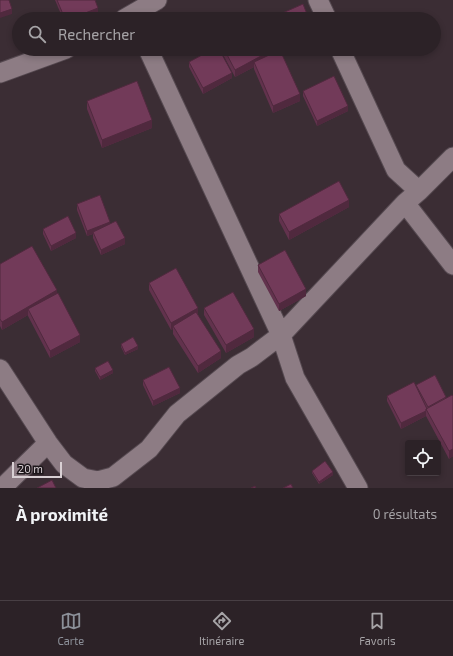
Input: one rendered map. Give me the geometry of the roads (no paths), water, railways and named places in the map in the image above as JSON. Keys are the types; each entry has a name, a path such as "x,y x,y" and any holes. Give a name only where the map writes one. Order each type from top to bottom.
{"street":[{"path":"139,12 156,0"},
{"path":"318,0 324,12"},
{"path":"0,73 47,56"},
{"path":"151,56 281,335 295,378 358,488"},
{"path":"343,56 396,170 453,266"},
{"path":"0,369 48,443 64,464 85,483 113,477 149,449 177,414 238,364 252,357 281,335 412,197 453,157"},
{"path":"2,488 48,443"}]}
